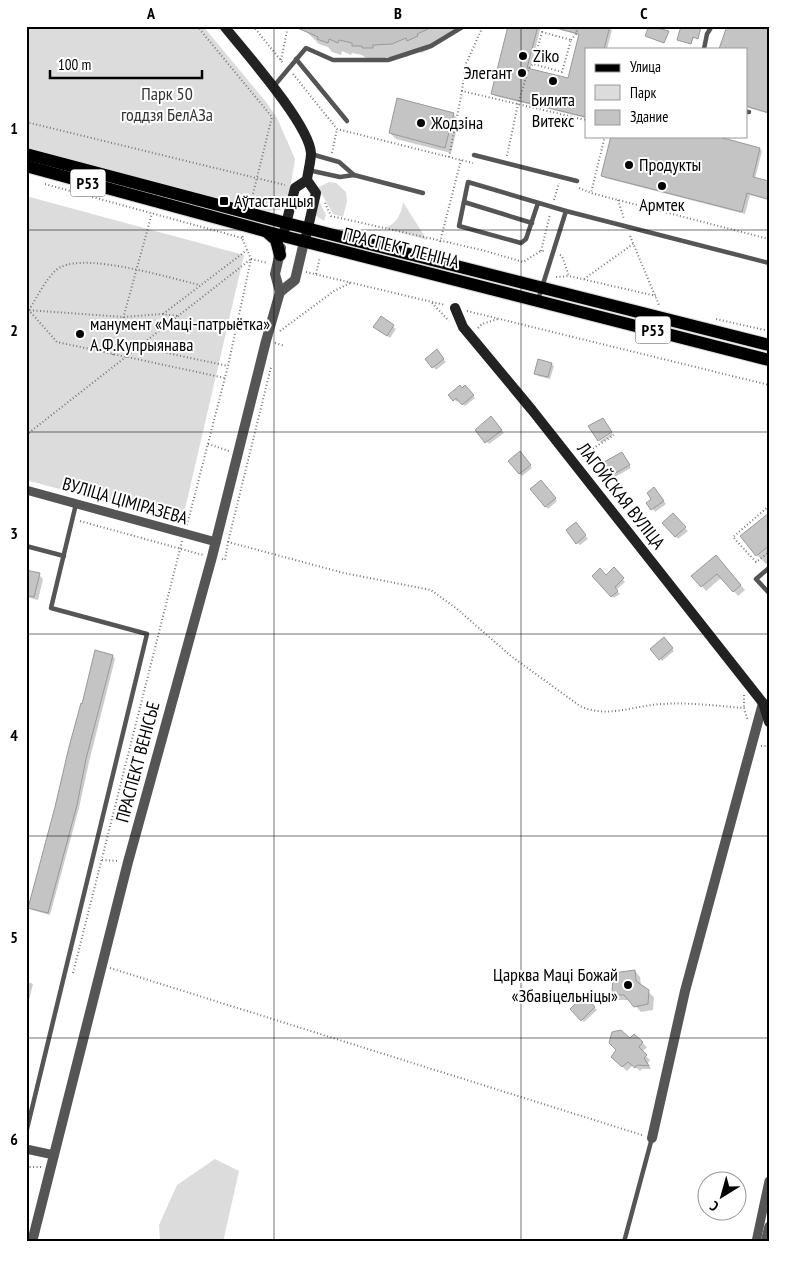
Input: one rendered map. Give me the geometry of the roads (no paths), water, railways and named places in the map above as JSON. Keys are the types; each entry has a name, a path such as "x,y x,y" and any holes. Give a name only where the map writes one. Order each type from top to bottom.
{"main road":[{"path":"224,26 272,87 302,130 309,144 311,154 308,175 316,194 304,242"},
{"name":"ПРАСПЕКТ ЛЕНІНА","path":"26,154 286,223 769,345"},
{"name":"ПРАСПЕКТ ЛЕНІНА","path":"26,166 304,242 769,360"},
{"path":"283,236 295,188 308,175"},
{"path":"267,232 276,240 278,260"},
{"name":"ЛАГОЙСКАЯ ВУЛІЦА","path":"455,308 463,327 766,704 769,722"}],"street":[{"name":"ПРАСПЕКТ ВЕНІСЬЕ","path":"32,1242 101,965 216,542 280,292 276,274 283,236"},
{"name":"ПРАСПЕКТ ВЕНІСЬЕ","path":"280,292 294,280 304,242"},
{"name":"ВУЛІЦА ЦІМІРАЗЕВА","path":"26,490 216,542"},
{"path":"652,1138 685,992 766,704"},
{"path":"26,1149 54,1155"},
{"path":"756,1242 769,1181"},
{"path":"765,1242 769,1226"}],"lane":[{"path":"272,87 306,48 333,60 388,60 431,46 464,26"},
{"path":"704,48 707,34 712,26"},
{"path":"296,59 347,121"},
{"path":"311,154 339,162 354,175"},
{"path":"474,155 578,181"},
{"path":"308,175 340,177 354,175 423,193"},
{"path":"538,203 526,240 521,243 458,226 468,182 566,211 769,263"},
{"path":"464,202 532,223"},
{"path":"538,301 566,211"},
{"path":"26,1133 147,634 51,608 76,504"},
{"path":"26,546 64,556"},
{"path":"769,568 756,579 769,594"},
{"path":"624,1242 652,1138"}],"place":[{"name":"Ziko","path":"523,56"},
{"name":"Элегант","path":"522,73"},
{"name":"Билита Витекс","path":"553,81"},
{"name":"Жодзіна","path":"421,123"},
{"name":"Продукты","path":"629,165"},
{"name":"Армтек","path":"662,186"},
{"name":"Аўтастанцыя","path":"224,201"},
{"name":"манумент «Маці-патрыётка» А.Ф.Купрыянава","path":"80,334"},
{"name":"Царква Маці Божай «Збавіцельніцы»","path":"628,985"}],"park label":[{"name":"Парк 50 годдзя БелАЗа","path":"167,104"}]}
